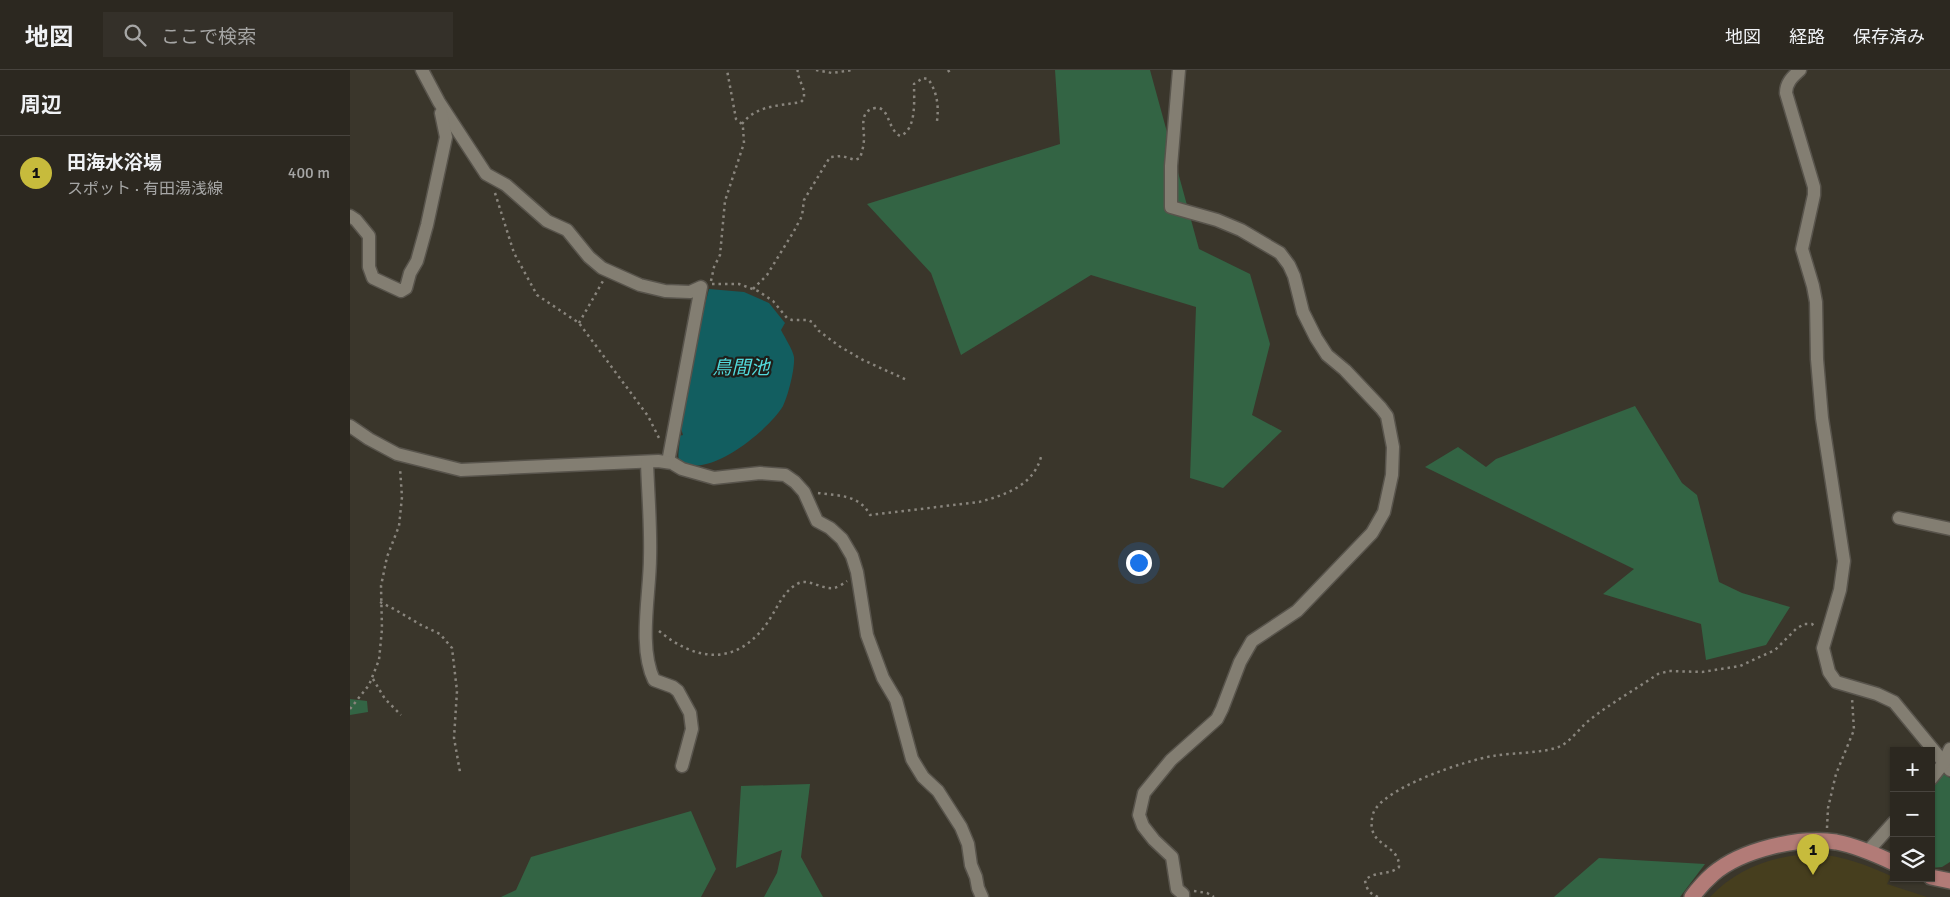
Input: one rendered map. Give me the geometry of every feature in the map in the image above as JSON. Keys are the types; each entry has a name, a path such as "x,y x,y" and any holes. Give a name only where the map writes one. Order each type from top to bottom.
{"main road":[{"path":"1692,897 1713,874 1742,857 1785,845 1827,841 1868,851 1890,861"},
{"path":"1935,878 1950,881"}],"street":[{"path":"422,70 439,102 486,174 506,185 547,221 566,230 589,257 608,272 640,285 665,291 690,292 706,286"},
{"path":"1179,70 1171,166 1171,207 1217,220 1241,230 1280,253 1294,276 1303,312 1316,338 1327,355 1345,370 1381,408 1386,416 1393,447 1392,475 1384,512 1372,533 1297,611 1252,641 1240,662 1217,719 1171,760 1144,793 1139,814 1142,826 1172,858 1177,889 1183,895"},
{"path":"1800,70 1786,87 1786,93 1814,187 1814,195 1802,249 1816,302 1817,359 1822,418 1844,561 1840,590 1824,643 1826,660 1832,678 1840,685 1877,694 1894,702 1947,767"},
{"path":"350,216 356,220 369,236 369,267 373,278 396,290 401,291 406,288 410,273 420,253 446,137 439,102"},
{"path":"667,462 706,286"},
{"path":"350,426 368,439 397,454 461,470 667,462 693,473 714,478 752,473 777,474 790,478 807,497 817,521 836,532 852,556 857,572 867,635 884,678 896,700 912,759 923,778 938,791 961,827 968,844 971,865 982,897"},
{"path":"647,462 650,552 646,617 648,659 654,680 678,691 687,706 693,722 682,766"},
{"path":"1900,518 1950,529"},
{"path":"1935,776 1947,767 1950,749"},
{"path":"1868,851 1890,826"}],"path":[{"path":"727,70 736,119 742,124"},
{"path":"798,70 798,78 804,91 804,100 768,107 747,117 742,124 744,142 725,201 720,255 706,286 739,284 753,289 773,301 787,318 792,320 808,320 825,336 856,356 907,380"},
{"path":"816,70 832,73 853,70"},
{"path":"753,289 767,274 794,231 802,216 804,200 830,157 842,156 855,160 860,158 864,145 863,118 867,112 877,108 885,111 895,133 900,136 905,134 912,121 914,84 922,78 928,78 932,84 937,101 937,121"},
{"path":"486,174 496,194 514,253 537,295 579,323 655,427 667,462"},
{"path":"579,323 608,272"},
{"path":"350,709 373,679 381,645 381,586 387,557 397,533 400,516 402,480 397,454"},
{"path":"800,487 812,492 850,497 867,510 870,515 940,507 979,502 1012,492 1029,477 1039,463 1040,457"},
{"path":"646,617 660,632 688,651 697,654 718,655 733,651 754,638 766,625 779,602 792,587 799,583 807,582 827,588 836,588 849,580 857,572"},
{"path":"380,602 440,634 452,648 457,691 454,738 460,772"},
{"path":"1378,897 1371,894 1365,880 1371,874 1395,870 1399,867 1400,858 1395,852 1381,844 1375,837 1372,828 1374,812 1387,797 1405,787 1458,765 1491,756 1549,750 1562,745 1591,718 1663,672 1702,672 1740,666 1775,650 1796,629 1804,624 1812,624 1818,630 1824,643"},
{"path":"373,679 385,699 401,715"},
{"path":"1827,841 1827,817 1830,801 1840,763 1854,730 1853,687"},
{"path":"1183,895 1190,890 1206,893 1214,897"}],"green space":[{"path":"1055,70 1150,70 1199,249 1250,274 1270,344 1252,415 1282,431 1223,488 1190,478 1196,307 1091,275 961,355 931,273 867,204 1060,144"},
{"path":"1635,406 1682,483 1697,495 1719,582 1742,593 1790,607 1766,645 1706,660 1701,624 1603,594 1634,569 1425,467 1458,447 1486,467 1496,459"},
{"path":"350,699 367,701 368,712 350,715"},
{"path":"1942,773 1950,778 1950,862 1942,867 1935,868 1935,792 1935,781"},
{"path":"810,784 801,857 823,897 764,897 777,873 782,850 736,868 741,786"},
{"path":"691,811 716,869 701,897 501,897 516,890 531,857"},
{"path":"1599,858 1705,864 1680,897 1554,897"}],"sand":[{"path":"1827,855 1873,868 1890,876 1887,884 1927,897 1710,897 1733,878 1759,864 1787,856"}],"water":[{"name":"鳥間池","path":"709,289 744,292 769,303 785,323 781,330 791,347 794,357 793,368 783,406 766,426 728,455 714,462 689,465 679,460 679,436 683,435 680,425"}],"place":[{"name":"田海水浴場","path":"1813,875"}]}
